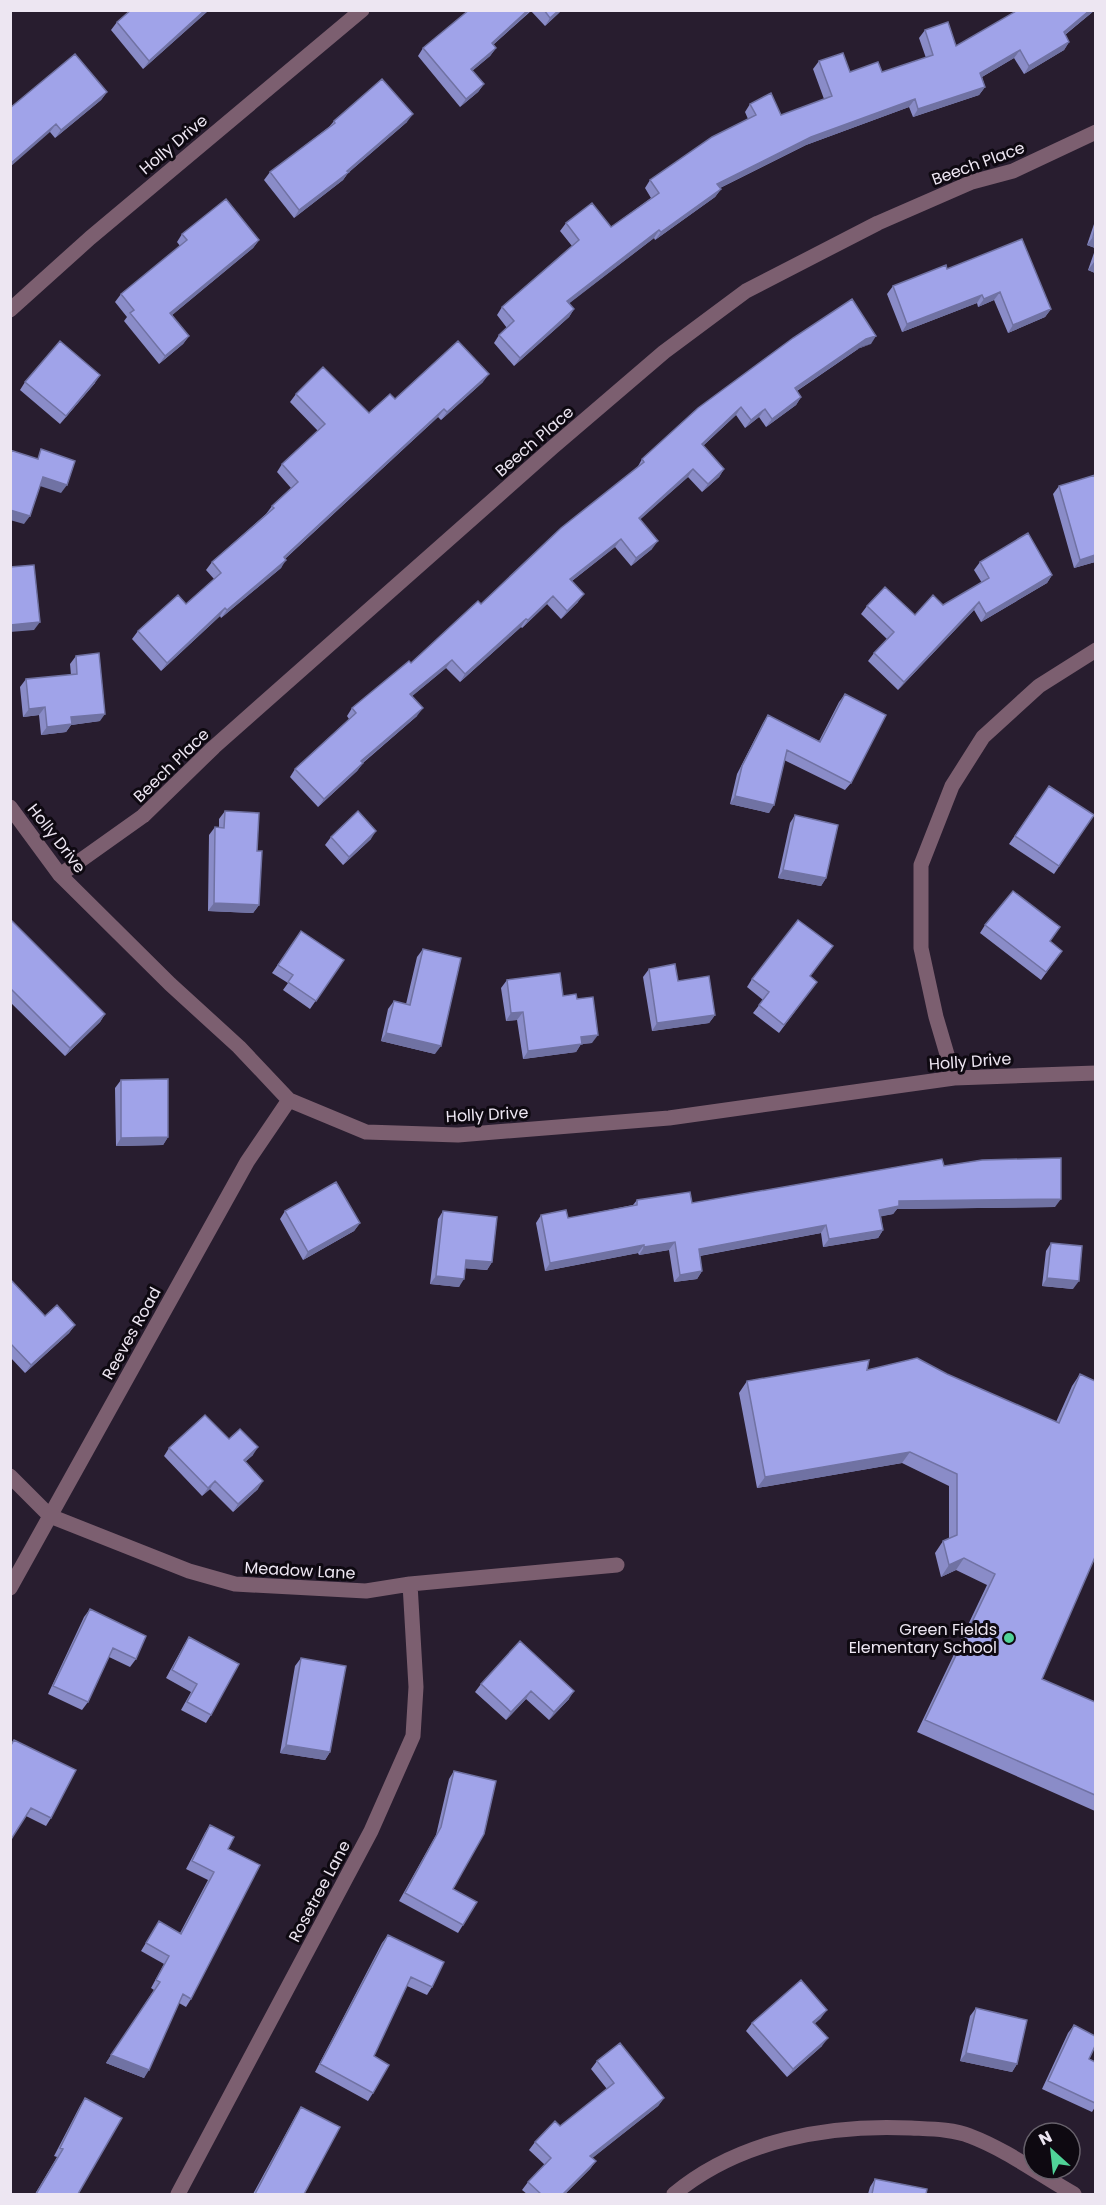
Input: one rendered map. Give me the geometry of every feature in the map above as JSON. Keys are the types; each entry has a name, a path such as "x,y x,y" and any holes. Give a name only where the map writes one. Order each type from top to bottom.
{"street":[{"name":"Holly Drive","path":"10,310 90,238 362,10"},
{"name":"Beech Place","path":"60,874 143,816 214,747 553,447 664,352 746,291 878,223 972,182 1013,171 1095,132"},
{"path":"954,1078 936,1017 921,948 921,865 952,786 983,737 1039,686 1095,651"},
{"name":"Holly Drive","path":"10,807 60,874 170,984 239,1047 289,1100 366,1132 458,1135 669,1118 954,1078 1095,1073"},
{"name":"Reeves Road","path":"10,1588 247,1162 289,1100"},
{"name":"Meadow Lane","path":"10,1476 50,1516 189,1571 235,1584 366,1591 410,1584 616,1565"},
{"name":"Rosetree Lane","path":"178,2194 371,1831 413,1736 416,1686 410,1584"},
{"path":"674,2194 717,2167 787,2138 838,2128 888,2127 932,2129 969,2135 1074,2194"}],"building":[{"path":"131,10 205,10 149,61 117,22"},
{"path":"469,10 528,10 492,43 496,48 471,69 484,84 466,99 423,48"},
{"path":"544,10 559,10 550,18"},
{"path":"1018,10 1090,10 1064,32 1069,42 1029,66 1020,50 980,73 985,87 918,109 915,99 811,137 717,184 721,189 661,232 659,230 567,301 574,309 520,358 499,335 514,321 502,307 579,240 566,223 592,203 611,227 659,193 650,180 712,137 756,115 750,104 771,93 781,115 832,96 819,61 843,53 850,72 878,62 882,72 933,55 925,30 948,22 956,46"},
{"path":"75,54 107,92 61,130 56,124 10,164 10,108"},
{"path":"382,79 413,114 347,171 349,172 299,210 270,172 335,123 334,121"},
{"path":"226,199 259,240 170,313 189,336 165,356 130,313 134,310 121,294 187,240 182,234"},
{"path":"1022,239 1051,309 1013,325 1000,292 984,299 982,295 907,324 893,286 946,265 947,269"},
{"path":"852,299 876,336 866,339 795,388 801,397 772,419 765,409 751,420 741,407 702,444 724,469 708,484 693,469 639,518 658,541 636,558 621,539 570,579 584,594 567,611 553,596 465,674 452,660 410,694 423,708 361,761 363,763 324,799 295,769 356,713 352,708 409,661 411,663 478,601 481,604 561,528 644,462 642,459 698,408 793,338"},
{"path":"60,341 100,375 66,416 25,382"},
{"path":"458,341 489,374 447,412 444,409 284,557 286,560 227,610 225,608 167,663 138,631 178,595 186,604 221,573 212,562 274,508 272,506 298,482 282,464 325,424 296,394 323,367 369,413 390,394 395,399"},
{"path":"41,449 75,461 67,485 43,477 30,516 10,510 10,450 38,459"},
{"path":"1095,475 1095,555 1080,560 1059,486"},
{"path":"1028,533 1052,575 986,614 979,602 904,682 874,653 894,632 867,606 885,587 915,615 933,595 943,605 989,578 980,562"},
{"path":"34,565 40,622 10,625 10,567"},
{"path":"99,653 105,714 71,717 72,724 47,727 45,707 29,709 26,679 77,674 76,656"},
{"path":"845,694 886,715 851,783 787,750 774,805 735,796 742,766 768,715 820,742"},
{"path":"1049,786 1094,815 1059,866 1015,836"},
{"path":"225,811 259,813 257,851 262,851 259,905 214,903 215,827 224,828"},
{"path":"358,811 376,831 349,857 331,837"},
{"path":"795,815 838,825 826,878 783,870"},
{"path":"1013,891 1060,927 1050,941 1062,951 1046,972 985,925"},
{"path":"10,919 105,1014 70,1048 10,988"},
{"path":"798,920 833,946 810,976 817,982 784,1025 759,1005 769,992 752,979"},
{"path":"301,931 344,960 316,1001 288,982 293,975 278,965"},
{"path":"423,949 461,958 441,1046 386,1033 394,1001 410,1005"},
{"path":"675,964 678,981 709,976 715,1015 657,1023 649,969"},
{"path":"560,973 563,996 576,994 577,999 593,997 598,1035 581,1037 582,1044 528,1051 523,1012 511,1013 507,980"},
{"path":"168,1079 168,1137 121,1138 121,1080"},
{"path":"1061,1158 1061,1199 899,1201 899,1206 879,1210 883,1230 829,1239 826,1225 699,1249 702,1271 680,1275 675,1242 644,1247 644,1245 550,1263 541,1215 566,1210 568,1218 637,1205 637,1200 690,1192 692,1203 942,1159 944,1166 982,1160"},
{"path":"336,1182 360,1223 308,1252 285,1211"},
{"path":"443,1211 497,1217 492,1262 466,1260 464,1279 436,1276"},
{"path":"1051,1243 1082,1246 1079,1281 1047,1278"},
{"path":"10,1279 45,1316 57,1305 75,1325 31,1365 10,1343"},
{"name":"Green Fields Elementary School","path":"917,1358 947,1374 1059,1423 1080,1374 1095,1381 1095,1557 1042,1679 1095,1702 1095,1795 925,1720 995,1574 964,1558 949,1565 943,1541 957,1535 957,1474 910,1452 765,1477 747,1381 869,1360 867,1370"},
{"path":"205,1415 229,1439 240,1429 258,1447 244,1460 263,1481 238,1504 215,1481 208,1488 169,1448"},
{"path":"90,1609 146,1636 136,1659 113,1648 88,1702 53,1686"},
{"path":"189,1637 239,1664 211,1715 187,1702 197,1684 172,1670"},
{"path":"520,1641 574,1691 554,1712 531,1691 511,1712 481,1684"},
{"path":"301,1658 346,1666 330,1752 286,1745"},
{"path":"14,1740 76,1770 51,1818 31,1808 10,1841 10,1747"},
{"path":"454,1771 496,1781 484,1834 453,1889 477,1902 463,1925 405,1893 441,1827"},
{"path":"210,1825 234,1837 228,1849 260,1865 191,1999 183,1994 149,2070 111,2055 160,1982 156,1980 169,1956 146,1943 159,1921 181,1934 214,1872 192,1861"},
{"path":"388,1935 444,1962 432,1987 411,1977 374,2056 389,2065 373,2093 320,2064"},
{"path":"801,1980 827,2010 813,2022 828,2038 793,2069 752,2023"},
{"path":"976,2008 1027,2020 1017,2064 966,2053"},
{"path":"1074,2025 1095,2036 1095,2046 1089,2059 1095,2062 1095,2103 1048,2081"},
{"path":"620,2043 664,2098 590,2156 596,2161 563,2194 541,2194 528,2182 551,2158 535,2142 555,2121 560,2126 614,2083 597,2061"},
{"path":"85,2098 122,2118 78,2194 36,2194 63,2149 60,2148"},
{"path":"301,2107 340,2127 304,2194 255,2194"},
{"path":"875,2179 927,2189 926,2194 872,2194"}],"place":[{"name":"Green Fields Elementary School","path":"1009,1638"}]}
